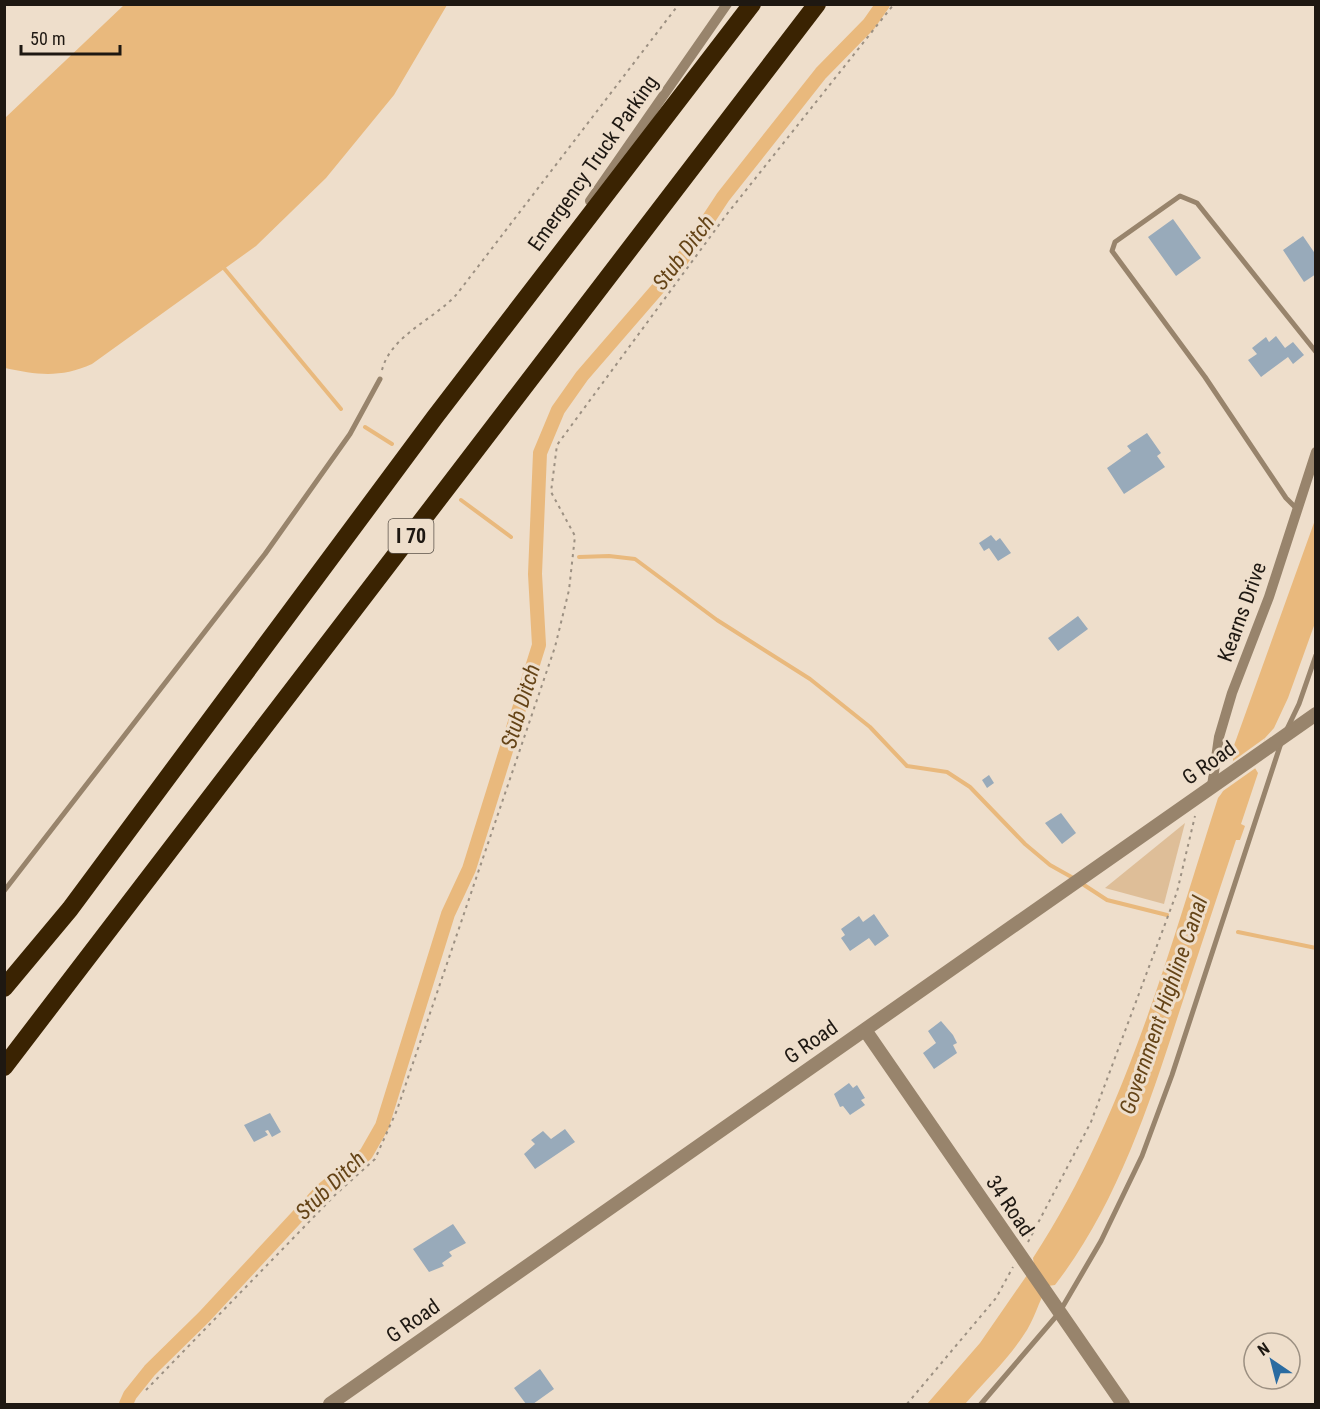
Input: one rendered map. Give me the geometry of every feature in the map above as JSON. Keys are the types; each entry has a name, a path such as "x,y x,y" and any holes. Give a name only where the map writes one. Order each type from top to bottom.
{"highway":[{"name":"I 70","path":"4,988 70,909 491,344 752,4"},
{"name":"I 70","path":"4,1067 817,4"}],"street":[{"name":"Emergency Truck Parking","path":"491,344 727,4"},
{"name":"Kearns Drive","path":"1212,786 1222,726 1269,597 1316,452"},
{"name":"G Road","path":"330,1404 1316,714"},
{"name":"34 Road","path":"865,1030 1019,1257 1123,1404"}],"lane":[{"path":"1297,510 1286,498 1205,377 1112,251 1115,242 1180,196 1197,203 1316,352"},
{"path":"4,891 265,554 350,434 380,379"},
{"path":"981,1404 1059,1313 1101,1241 1142,1156 1183,1041 1283,736 1299,704 1316,655"}],"path":[{"path":"380,379 384,363 394,347 445,307 457,294 679,4"},
{"path":"146,1390 336,1194 375,1159 397,1110 558,635 569,590 574,536 551,492 557,445 727,214 894,4"},
{"path":"907,1404 996,1298 1091,1122 1177,892 1194,823 1195,798"}],"shaded area":[{"path":"1185,823 1164,904 1105,888"}],"water":[{"path":"124,5 447,5 394,95 326,178 256,246 92,364 70,372 49,374 5,368 5,118"},
{"name":"Government Highline Canal","path":"1315,520 1315,623 1288,698 1274,728 1265,738 1255,768 1258,773 1241,824 1245,826 1240,840 1236,840 1153,1090 1127,1159 1112,1192 1076,1256 1055,1285 1048,1286 1027,1330 1010,1354 965,1404 927,1404 980,1343 1034,1265 1033,1258 1065,1205 1118,1093 1161,975 1218,798 1230,776 1233,763 1232,751"}],"pier":[{"path":"1265,738 1257,767 1223,791 1233,761"}],"building":[{"path":"1173,219 1201,258 1176,276 1148,237"},
{"path":"1303,236 1316,255 1316,274 1304,282 1283,250"},
{"path":"1276,336 1285,348 1293,342 1304,355 1293,364 1288,357 1261,377 1248,360 1257,354 1252,348 1266,337 1269,342"},
{"path":"1147,433 1161,453 1157,456 1165,467 1124,494 1107,468 1131,451 1127,446"},
{"path":"991,535 996,541 1000,538 1011,553 998,561 989,548 984,551 979,543"},
{"path":"1078,616 1088,629 1058,651 1048,638"},
{"path":"989,775 994,783 987,788 982,780"},
{"path":"1061,813 1076,833 1062,844 1045,823"},
{"path":"874,914 889,936 875,946 869,938 850,951 841,938 845,935 841,929 859,916 863,922"},
{"path":"941,1021 957,1043 953,1045 957,1053 934,1069 923,1053 936,1043 928,1031"},
{"path":"849,1083 853,1088 857,1085 865,1098 861,1100 865,1105 850,1115 843,1106 840,1107 834,1094"},
{"path":"270,1113 281,1132 272,1137 268,1130 265,1131 268,1135 254,1142 244,1125"},
{"path":"565,1129 575,1142 535,1169 524,1154 535,1144 531,1140 543,1131 551,1139"},
{"path":"453,1224 466,1243 449,1252 452,1256 442,1263 444,1266 429,1272 413,1249"},
{"path":"540,1369 554,1389 533,1404 526,1404 514,1388"}],"waterway":[{"name":"Stub Ditch","path":"126,1404 130,1395 150,1370 204,1317 321,1191 366,1154 382,1126 448,914 469,869 539,645 535,574 540,453 558,410 582,376 679,264 723,197 821,73 869,24 883,4"},
{"path":"223,267 341,409"},
{"path":"365,427 392,444"},
{"path":"461,500 511,537"},
{"path":"579,557 609,556 635,559 717,620 810,679 870,727 907,766 947,772 970,787 1025,844 1050,865 1075,879"},
{"path":"1081,883 1107,900 1167,915"},
{"path":"1238,932 1316,948"}]}
